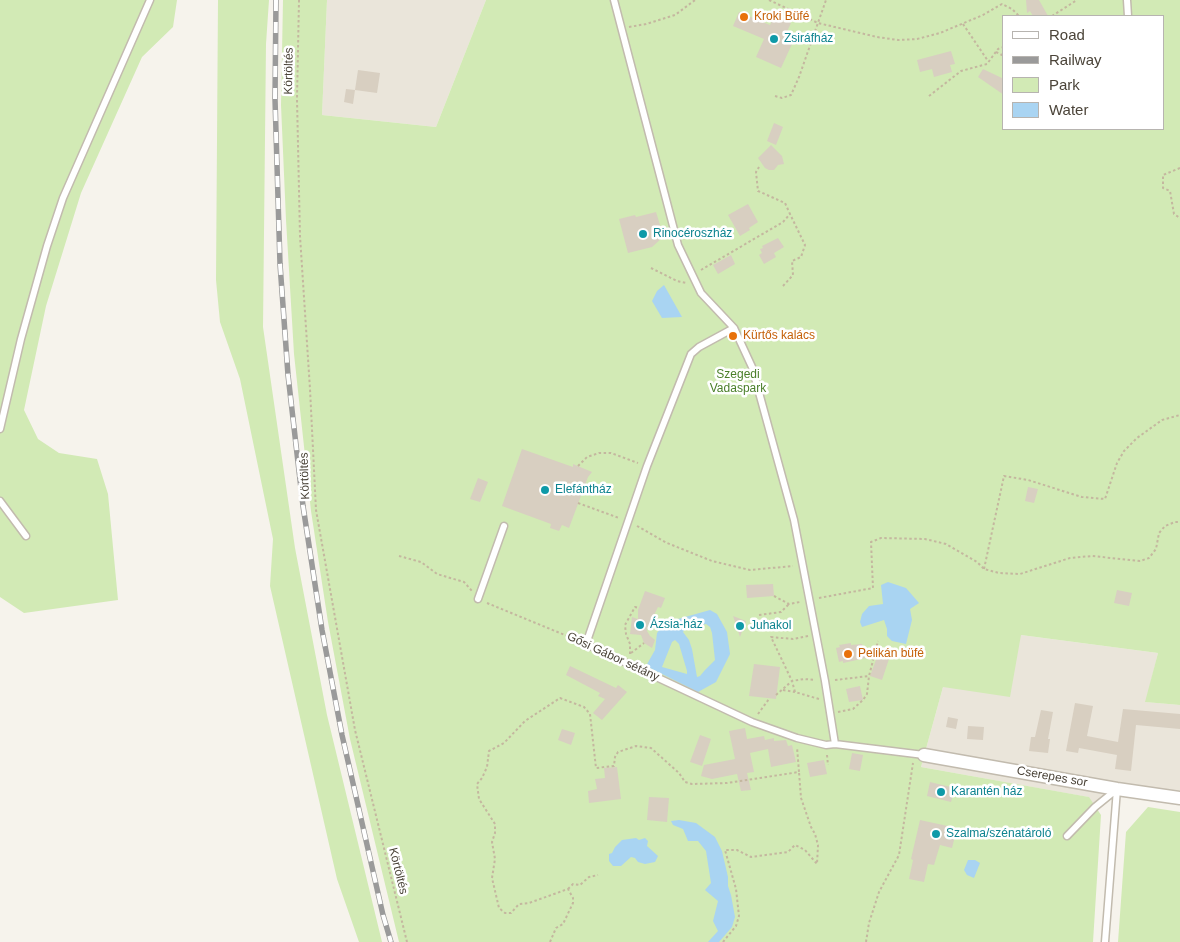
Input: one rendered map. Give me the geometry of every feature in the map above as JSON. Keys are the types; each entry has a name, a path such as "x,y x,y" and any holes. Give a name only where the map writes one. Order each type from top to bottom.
{"street":[{"name":"Cserepes sor","path":"919,754 1117,789 1180,798"}],"lane":[{"path":"0,429 29,311 63,198 150,0"},
{"path":"614,0 678,245 701,293 734,328 752,367 794,520 825,681 835,744"},
{"path":"1127,0 1128,15"},
{"path":"586,644 647,466 691,354 699,346 734,328"},
{"path":"0,501 26,536"},
{"path":"478,599 504,526"},
{"name":"Gősi Gábor sétány","path":"586,644 752,722 797,738 826,745 835,744 919,754"},
{"path":"1066,836 1095,807 1117,789"},
{"path":"1105,942 1117,789"}],"path":[{"name":"Körtöltés","path":"299,0 297,99 300,236 316,510 355,730 407,942"},
{"path":"622,28 646,24 675,15 695,0"},
{"path":"769,0 818,22 877,37 898,40 917,39 963,24 1002,4 1018,15"},
{"path":"775,96 782,98 791,95 800,76 826,0"},
{"path":"1054,15 1077,0"},
{"path":"963,24 988,62"},
{"path":"929,96 961,71 987,64 998,49 1002,48"},
{"path":"996,52 1002,55"},
{"path":"759,167 756,172 758,191 785,203 805,245 801,257 792,261 793,275 783,286"},
{"path":"1180,168 1163,176 1163,188 1170,191 1174,214 1180,218"},
{"path":"692,275 783,222 790,214"},
{"path":"651,268 677,282 696,284"},
{"path":"984,569 1004,476 1028,480 1082,497 1105,499 1117,463 1124,451 1137,438 1162,420 1180,416"},
{"path":"578,466 587,457 599,452 611,453 647,466"},
{"path":"578,503 629,521 667,543 712,561 750,570 803,566"},
{"path":"759,615 781,612 789,604 873,588 871,542 881,538 926,539 946,544 977,562 984,569 999,573 1020,574 1070,558 1092,556 1140,561 1149,558 1156,549 1159,532 1165,526 1180,522"},
{"name":"Gősi Gábor sétány","path":"399,556 422,562 437,574 464,582 478,599 586,644"},
{"path":"774,596 789,604"},
{"path":"631,653 625,625 635,607 638,608"},
{"path":"795,692 792,681 771,636 793,639 816,634"},
{"path":"831,714 853,709 868,694 878,641"},
{"path":"626,663 631,653 644,643"},
{"path":"776,695 792,681 804,679 825,681 870,676"},
{"path":"782,690 828,701"},
{"path":"598,875 589,877 580,885 573,884 568,889 529,903 519,904 511,913 505,913 499,908 492,878 495,859 492,842 495,833 494,824 479,799 476,784 482,778 487,767 488,751 504,743 526,721 560,698 584,707 590,714 596,768 614,766 615,757 618,752 636,746 651,748 679,773 685,782 692,784 727,783 799,772"},
{"path":"752,722 769,699"},
{"path":"723,942 736,926 739,916 736,889 725,850 737,850 751,857 788,852 794,845 805,850 817,864 818,846 801,798 797,738"},
{"path":"866,942 869,923 879,892 899,855 919,754"},
{"path":"550,942 556,928 563,924 573,903 573,898 568,889"}],"shaded area":[{"path":"327,0 486,0 436,127 322,115"},
{"path":"1021,635 1158,653 1146,702 1180,705 1180,798 1117,789 1095,807 1088,797 921,767 943,687"}],"green space":[{"path":"0,0 177,0 173,27 142,57 81,193 46,306 24,410 38,439 59,453 97,459 108,494 118,600 24,613 0,597"},
{"path":"218,0 269,0 266,44 263,327 295,548 327,715 382,942 359,942 337,879 270,586 273,539 240,379 220,322 216,280"},
{"name":"Szegedi Vadaspark","path":"283,0 327,0 322,115 436,127 486,0 1180,0 1180,705 1145,702 1158,653 1021,635 1010,697 943,687 921,767 1089,797 1101,815 1093,942 399,942 350,739 328,622 311,511 294,354 281,105"},
{"path":"1148,807 1180,812 1180,942 1118,942 1126,832"}],"water":[{"path":"664,285 682,317 662,318 652,301 657,291"},
{"path":"888,582 906,588 919,603 910,609 912,620 906,644 892,641 887,636 884,620 862,627 860,622 862,614 869,606 883,604 881,585"},
{"path":"710,610 717,614 727,632 730,654 716,682 698,692 646,666 655,650 657,633 668,619 678,619","holes":["706,624 710,627 712,633 715,660 697,677 692,649 689,640 683,632 685,629","675,640 679,644 687,674 662,667 672,642"]},
{"path":"679,820 696,823 715,837 722,851 735,917 732,927 719,942 708,942 718,931 713,921 718,901 705,890 711,883 706,851 698,841 688,841 683,829 673,825 671,821"},
{"path":"636,838 639,840 645,838 648,841 647,846 658,856 655,862 645,864 631,857 621,866 613,866 609,861 609,854 612,853 622,840"},
{"path":"968,860 975,860 980,863 974,878 967,875 964,870"}],"building":[{"path":"1026,0 1039,0 1047,15 1032,15 1030,11 1027,13"},
{"name":"Zsiráfház","path":"739,12 770,25 774,16 791,23 783,40 792,44 781,68 756,57 764,39 733,26"},
{"path":"951,51 955,64 950,65 952,72 934,77 932,69 920,72 917,60"},
{"path":"983,69 1002,78 1002,94 978,77"},
{"path":"358,70 380,73 377,93 355,90"},
{"path":"346,89 355,90 353,104 344,102"},
{"path":"774,123 783,127 776,145 767,141"},
{"path":"771,145 782,156 784,164 778,165 774,170 765,168 758,158"},
{"path":"748,204 758,222 740,236 728,215"},
{"name":"Rinocéroszház","path":"656,212 661,228 664,231 660,236 662,238 652,247 628,253 619,219"},
{"path":"778,238 784,247 774,253 776,257 764,264 759,255 762,253 760,249 763,248 762,246"},
{"path":"731,255 735,264 718,274 713,265"},
{"name":"Elefántház","path":"522,449 573,467 573,464 592,472 588,477 569,528 562,525 559,531 550,528 551,524 502,506"},
{"path":"478,478 488,482 480,502 470,499"},
{"path":"1028,487 1038,489 1034,503 1025,501"},
{"path":"773,584 774,596 747,598 746,585"},
{"path":"1117,590 1132,593 1129,606 1114,603"},
{"name":"Ázsia-ház","path":"645,591 665,598 661,608 658,607 648,627 647,631 655,640 652,648 644,643 641,635 630,634 632,617 638,619 638,610"},
{"path":"733,616 746,621 740,637"},
{"name":"Pelikán büfé","path":"851,643 851,645 862,644 866,658 843,663 843,661 839,662 836,648 840,647 839,645"},
{"path":"880,649 891,653 882,680 870,676"},
{"path":"754,664 780,667 776,699 749,696"},
{"path":"570,666 616,688 618,685 627,692 602,720 593,713 605,699 598,696 600,693 566,675"},
{"path":"860,686 863,700 849,702 846,689"},
{"path":"1075,703 1093,706 1087,736 1118,742 1123,709 1180,714 1180,729 1136,725 1131,771 1115,769 1117,755 1079,748 1078,753 1066,751"},
{"path":"1041,710 1053,712 1048,739 1050,739 1048,753 1029,751 1031,737 1035,737"},
{"path":"948,717 958,719 956,729 946,727"},
{"path":"968,726 984,727 983,740 967,739"},
{"path":"745,728 747,739 764,736 765,740 774,738 774,741 786,740 788,746 792,745 796,762 771,767 768,749 750,753 754,772 747,773 751,790 741,791 737,774 712,779 701,776 704,765 735,759 729,731"},
{"path":"562,729 575,733 571,745 558,740"},
{"path":"700,735 711,739 702,766 690,762"},
{"path":"852,753 863,755 860,771 849,769"},
{"path":"824,760 827,774 810,777 807,763"},
{"path":"617,767 621,799 589,803 588,791 597,789 595,779 605,778 604,768"},
{"name":"Karantén ház","path":"930,782 955,788 951,802 927,796"},
{"path":"649,797 669,798 667,822 647,820"},
{"path":"920,820 957,828 952,848 940,845 934,865 928,864 924,882 909,879 913,860 911,859"}],"railway":[{"path":"276,0 275,99 280,264 288,375 303,506 322,630 342,735 383,915 391,942"}],"place":[{"name":"Kroki Büfé","path":"744,17"},
{"name":"Zsiráfház","path":"774,39"},
{"name":"Rinocéroszház","path":"643,234"},
{"name":"Kürtős kalács","path":"733,336"},
{"name":"Elefántház","path":"545,490"},
{"name":"Ázsia-ház","path":"640,625"},
{"name":"Juhakol","path":"740,626"},
{"name":"Pelikán büfé","path":"848,654"},
{"name":"Karantén ház","path":"941,792"},
{"name":"Szalma/szénatároló","path":"936,834"}]}
